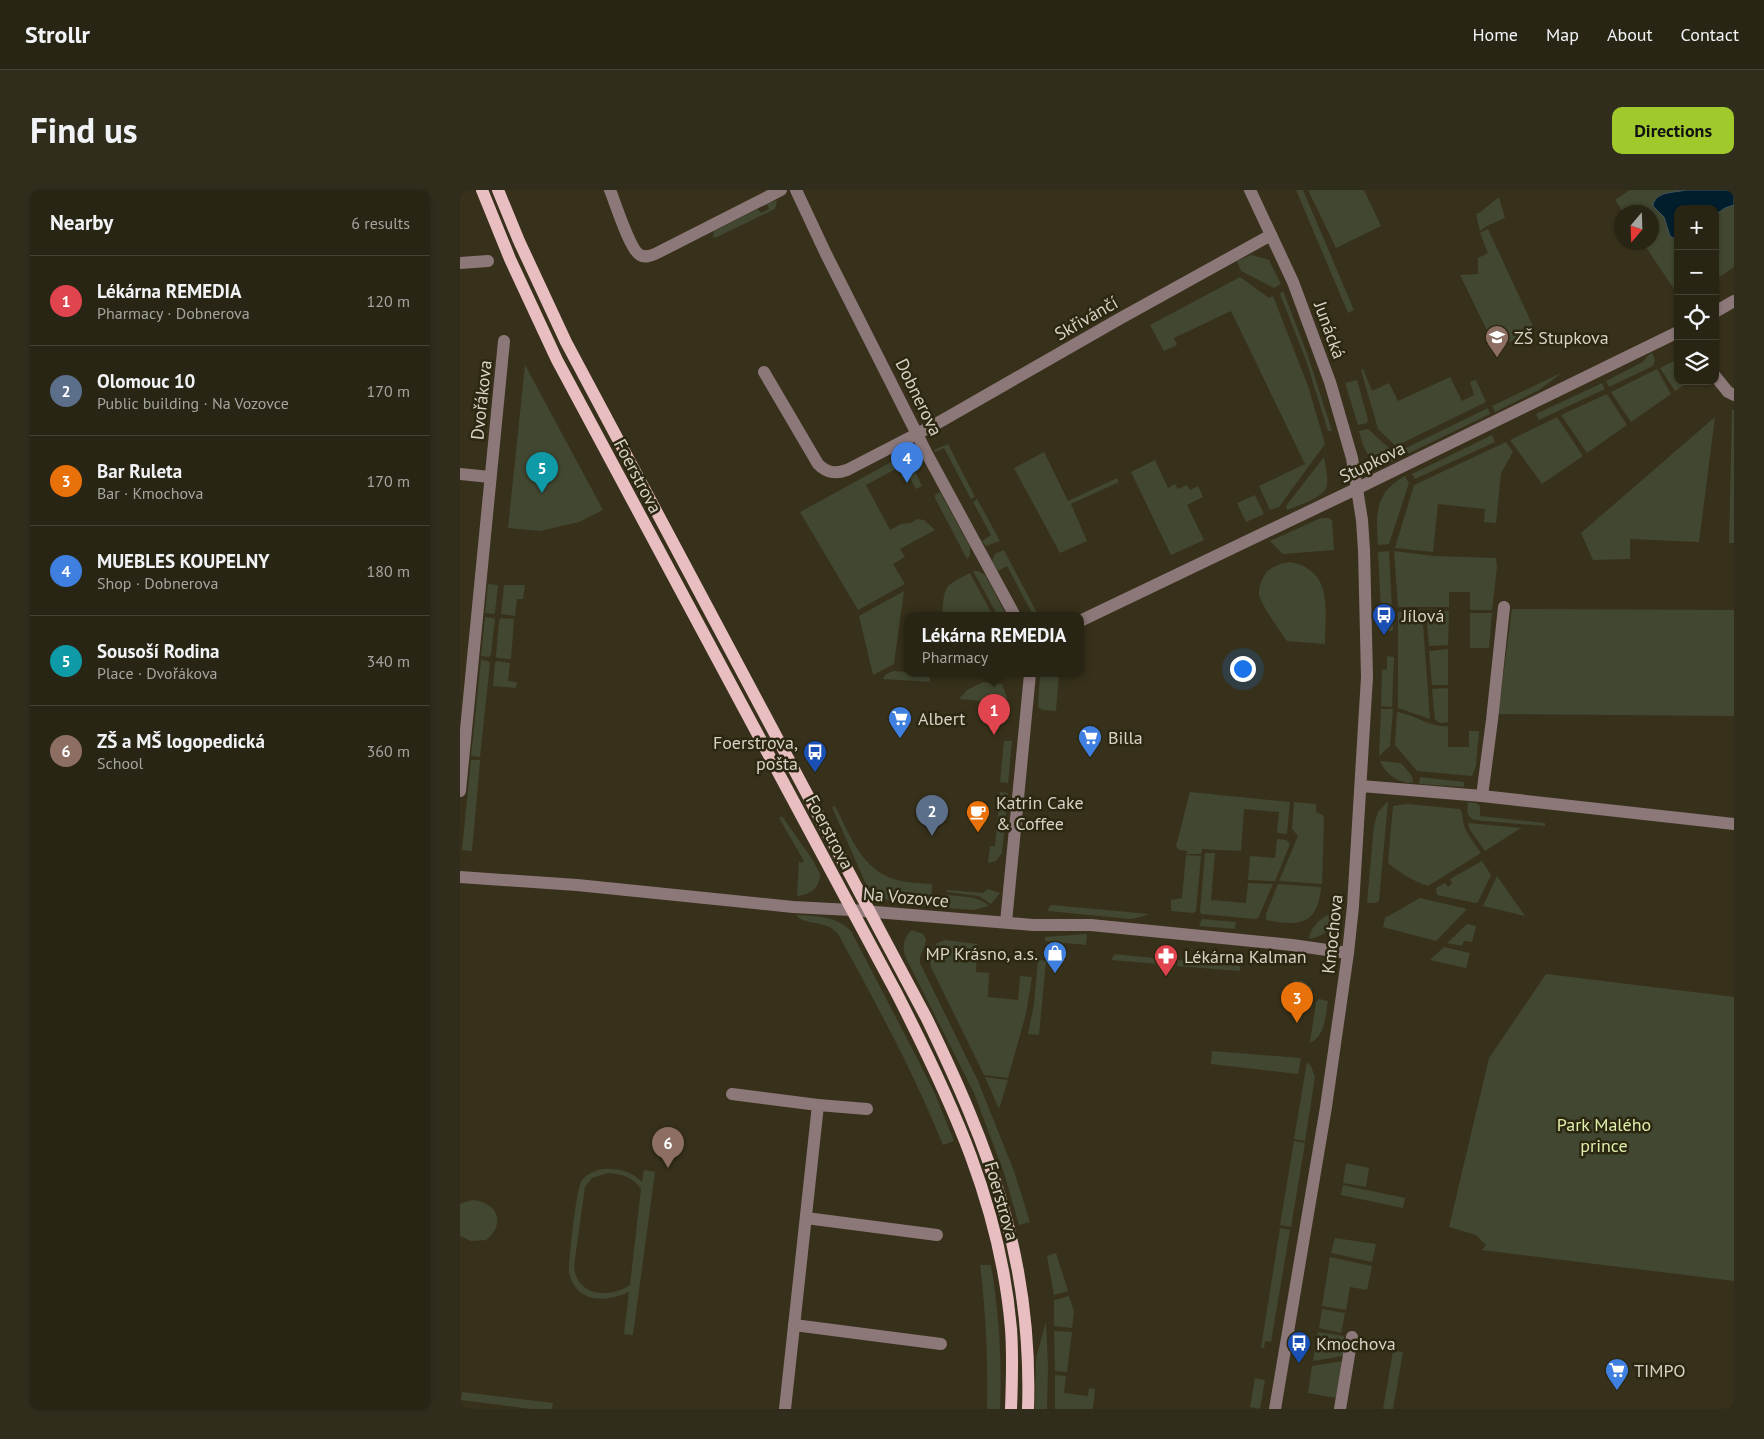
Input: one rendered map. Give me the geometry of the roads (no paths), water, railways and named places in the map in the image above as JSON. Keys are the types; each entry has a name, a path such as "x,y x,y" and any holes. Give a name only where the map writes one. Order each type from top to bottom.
{"main road":[{"name":"Foerstrova","path":"482,190 510,259 557,360 852,910 937,1075 962,1129 982,1187 997,1242 1011,1329 1011,1409"},
{"name":"Foerstrova","path":"498,190 566,342 926,1017 955,1077 981,1137 1012,1240 1024,1300 1028,1346 1028,1409"}],"street":[{"path":"610,190 634,250 639,255 645,256 655,254 781,190"},
{"name":"Dobnerova","path":"796,190 826,254 926,452 1013,612"},
{"name":"Junácká","path":"1250,190 1293,282 1330,382 1346,432 1358,488"},
{"name":"Skřivánčí","path":"764,372 818,464 829,472 840,472 918,433 1271,235"},
{"path":"460,263 488,261"},
{"path":"1719,310 1734,301"},
{"name":"Stupkova","path":"1084,619 1674,334"},
{"name":"Dvořákova","path":"460,791 466,670 490,477 504,341"},
{"path":"1719,381 1728,392 1734,395"},
{"path":"460,474 490,477"},
{"name":"Kmochova","path":"1275,1409 1326,1107 1353,906 1367,677 1364,550 1358,488"},
{"path":"1482,796 1504,607"},
{"path":"1006,922 1030,677"},
{"path":"1361,786 1482,796 1734,824"},
{"name":"Na Vozovce","path":"460,877 577,885 785,906 1033,925 1091,926 1289,945 1348,954"},
{"path":"732,1094 867,1109"},
{"path":"785,1409 818,1105"},
{"path":"806,1218 937,1235"},
{"path":"794,1325 940,1344"},
{"path":"1340,1409 1352,1337"}],"water":[{"path":"1686,190 1734,190 1734,205 1719,212 1719,205 1674,205 1674,238 1670,236 1664,217 1659,212 1659,205 1653,205 1654,201 1661,195"}],"place":[{"name":"ZŠ Stupkova","path":"1497,358"},
{"name":"MUEBLES KOUPELNY","path":"907,483"},
{"name":"Sousoší Rodina","path":"542,493"},
{"name":"Jílová","path":"1384,636"},
{"name":"Lékárna REMEDIA","path":"994,735"},
{"name":"Albert","path":"900,739"},
{"name":"Billa","path":"1090,758"},
{"name":"Foerstrova, pošta","path":"815,773"},
{"name":"Katrin Cake & Coffee","path":"978,833"},
{"name":"Olomouc 10","path":"932,836"},
{"name":"MP Krásno, a.s.","path":"1055,974"},
{"name":"Lékárna Kalman","path":"1166,977"},
{"name":"Bar Ruleta","path":"1297,1023"},
{"name":"ZŠ a MŠ logopedická","path":"668,1168"},
{"name":"Kmochova","path":"1299,1364"},
{"name":"TIMPO","path":"1617,1391"}],"park label":[{"name":"Park Malého prince","path":"1604,1134"}]}
